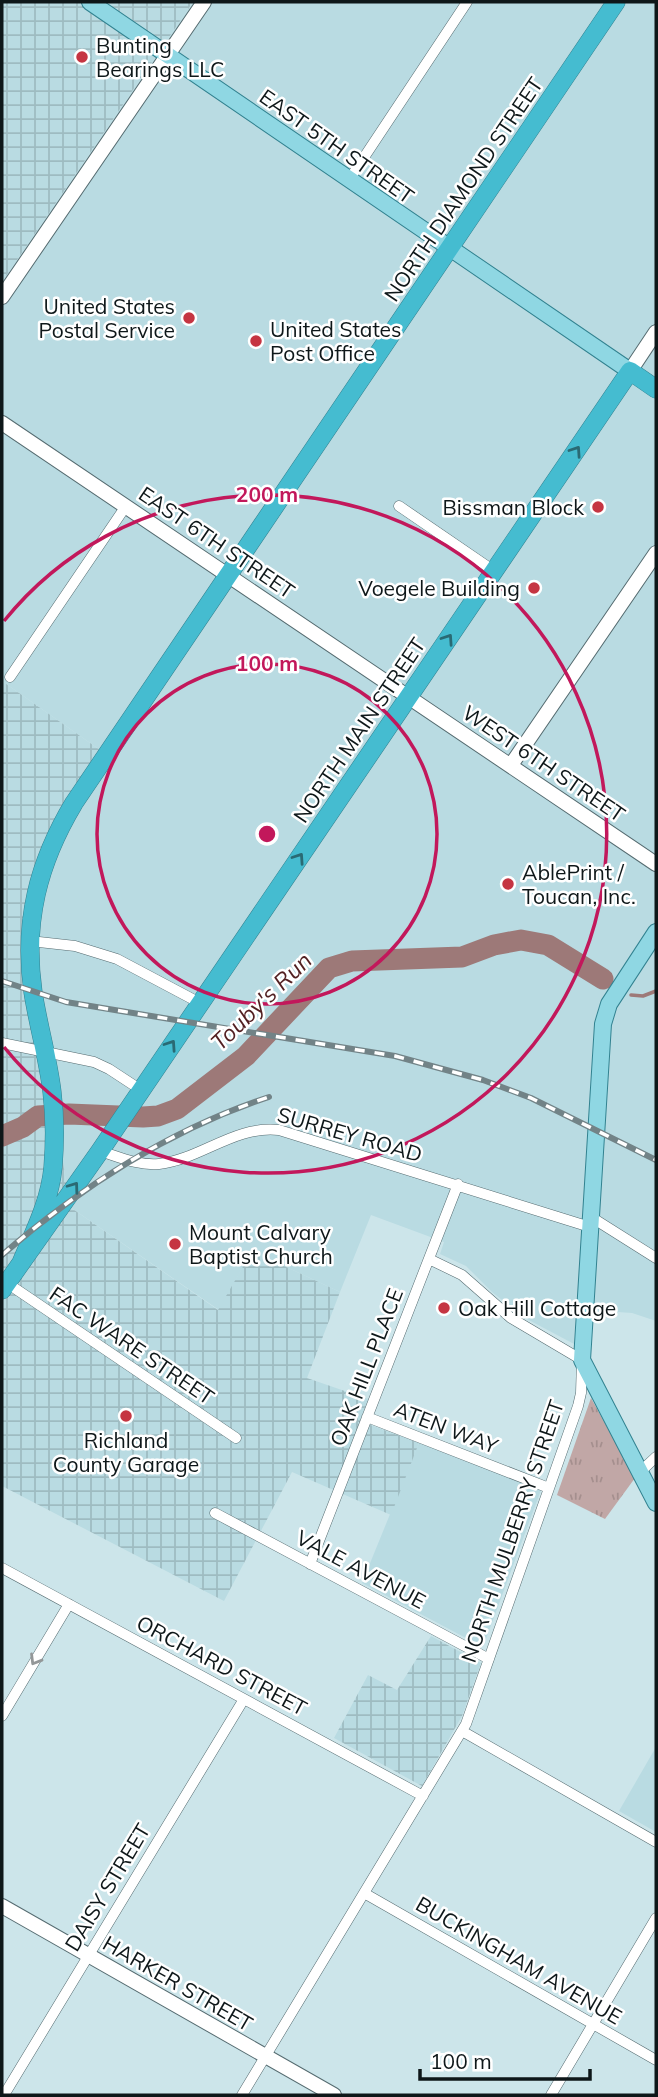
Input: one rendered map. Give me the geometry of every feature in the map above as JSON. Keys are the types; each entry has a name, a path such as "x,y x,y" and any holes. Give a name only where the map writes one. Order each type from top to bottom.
{"highway":[{"name":"NORTH DIAMOND STREET","path":"21,1263 49,1191 53,1169 52,1091 33,993 30,941 38,880 57,833 81,792 617,2"},
{"path":"630,371 656,388"},
{"name":"NORTH MAIN STREET","path":"4,1287 117,1127 630,371"}],"main road":[{"name":"EAST 5TH STREET","path":"90,2 630,371"},
{"name":"NORTH MULBERRY STREET","path":"582,1360 603,1024 613,996 656,932"},
{"path":"582,1360 656,1503"}],"street":[{"path":"2,297 204,2"},
{"path":"349,180 467,2"},
{"name":"NORTH MAIN STREET","path":"630,371 656,332"},
{"name":"EAST 6TH STREET","path":"2,423 409,696"},
{"path":"10,677 126,506"},
{"path":"399,506 495,571"},
{"path":"511,765 656,552"},
{"name":"WEST 6TH STREET","path":"409,696 656,864"},
{"path":"30,941 75,946 117,959 200,1003"},
{"path":"2,1044 94,1062 110,1069 137,1096"},
{"name":"SURREY ROAD","path":"100,1151 135,1163 160,1164 248,1132 279,1130 590,1222 656,1258"},
{"name":"OAK HILL PLACE","path":"310,1564 457,1184"},
{"path":"429,1259 462,1275 511,1318 582,1360"},
{"name":"FAC WARE STREET","path":"4,1287 236,1438"},
{"name":"NORTH MULBERRY STREET","path":"242,2095 471,1713 578,1406 582,1360"},
{"name":"ATEN WAY","path":"367,1417 549,1488"},
{"path":"640,1472 656,1457"},
{"name":"VALE AVENUE","path":"215,1513 489,1659"},
{"name":"ORCHARD STREET","path":"2,1568 423,1796"},
{"path":"2,1716 69,1604"},
{"name":"DAISY STREET","path":"4,2095 244,1699"},
{"path":"462,1731 656,1842"},
{"name":"BUCKINGHAM AVENUE","path":"364,1893 656,2060"},
{"name":"HARKER STREET","path":"2,1906 334,2095"},
{"path":"551,2095 656,1919"}],"shaded area":[{"path":"2,2 193,2 2,282"},
{"path":"193,2 656,2 656,1321 632,1313 576,1309 574,1344 525,1318 492,1292 466,1266 440,1254 444,1242 371,1215 340,1292 252,1251 219,1310 70,1207 33,970 36,903 53,848 110,757 2,681 2,282"},
{"path":"2,681 110,757 72,812 36,903 33,970 70,1207 218,1310 252,1251 340,1292 307,1378 368,1399 360,1421 419,1443 391,1515 292,1472 224,1601 2,1486"},
{"path":"419,1443 541,1490 483,1647 362,1583"},
{"path":"431,1636 481,1663 462,1716 422,1786 334,1738 368,1675 397,1690"},
{"path":"656,1747 656,1832 619,1811"}],"green space":[{"path":"591,1398 635,1478 605,1519 557,1495"}],"waterway":[{"name":"Touby's Run","path":"2,1136 23,1127 38,1116 69,1114 143,1117 158,1116 177,1109 246,1056 329,968 352,961 462,957 494,945 521,940 548,945 603,979"},
{"name":"Touby's Run","path":"631,995 643,996 656,991"}],"railway":[{"path":"2,981 66,1002 395,1056 483,1080 531,1098 656,1160"},
{"path":"2,1255 63,1206 127,1163 196,1126 269,1097"}],"place":[{"name":"Bunting Bearings LLC","path":"82,57"},
{"name":"United States Postal Service","path":"189,318"},
{"name":"United States Post Office","path":"256,341"},
{"name":"Bissman Block","path":"598,507"},
{"name":"Voegele Building","path":"534,588"},
{"name":"AblePrint / Toucan, Inc.","path":"508,884"},
{"name":"Mount Calvary Baptist Church","path":"175,1244"},
{"name":"Oak Hill Cottage","path":"444,1308"},
{"name":"Richland County Garage","path":"126,1416"}]}
